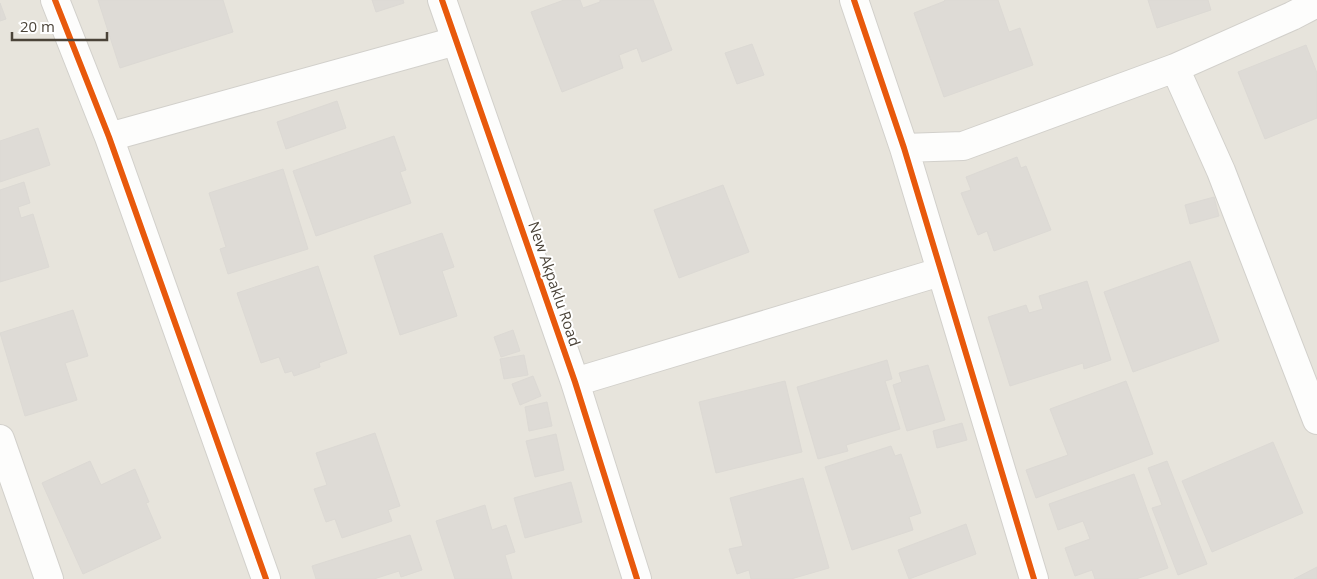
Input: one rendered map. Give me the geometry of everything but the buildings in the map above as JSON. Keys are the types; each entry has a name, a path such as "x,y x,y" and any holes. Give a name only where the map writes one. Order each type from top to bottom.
{"street":[{"path":"55,0 109,137 266,579"},
{"name":"New Akpaklu Road","path":"442,0 574,382 637,579"},
{"path":"854,0 904,148 1034,579"},
{"path":"904,148 964,146 1174,68 1317,3"},
{"path":"109,137 456,41"},
{"path":"1174,68 1221,171 1317,420"},
{"path":"574,382 940,272"},
{"path":"0,439 49,579"}],"shaded area":[{"path":"0,0 1317,0 1317,579 0,579"}],"cycle path":[{"path":"55,0 109,137 266,579"},
{"path":"442,0 575,382 637,579"},
{"path":"854,0 904,148 1034,579"}]}
